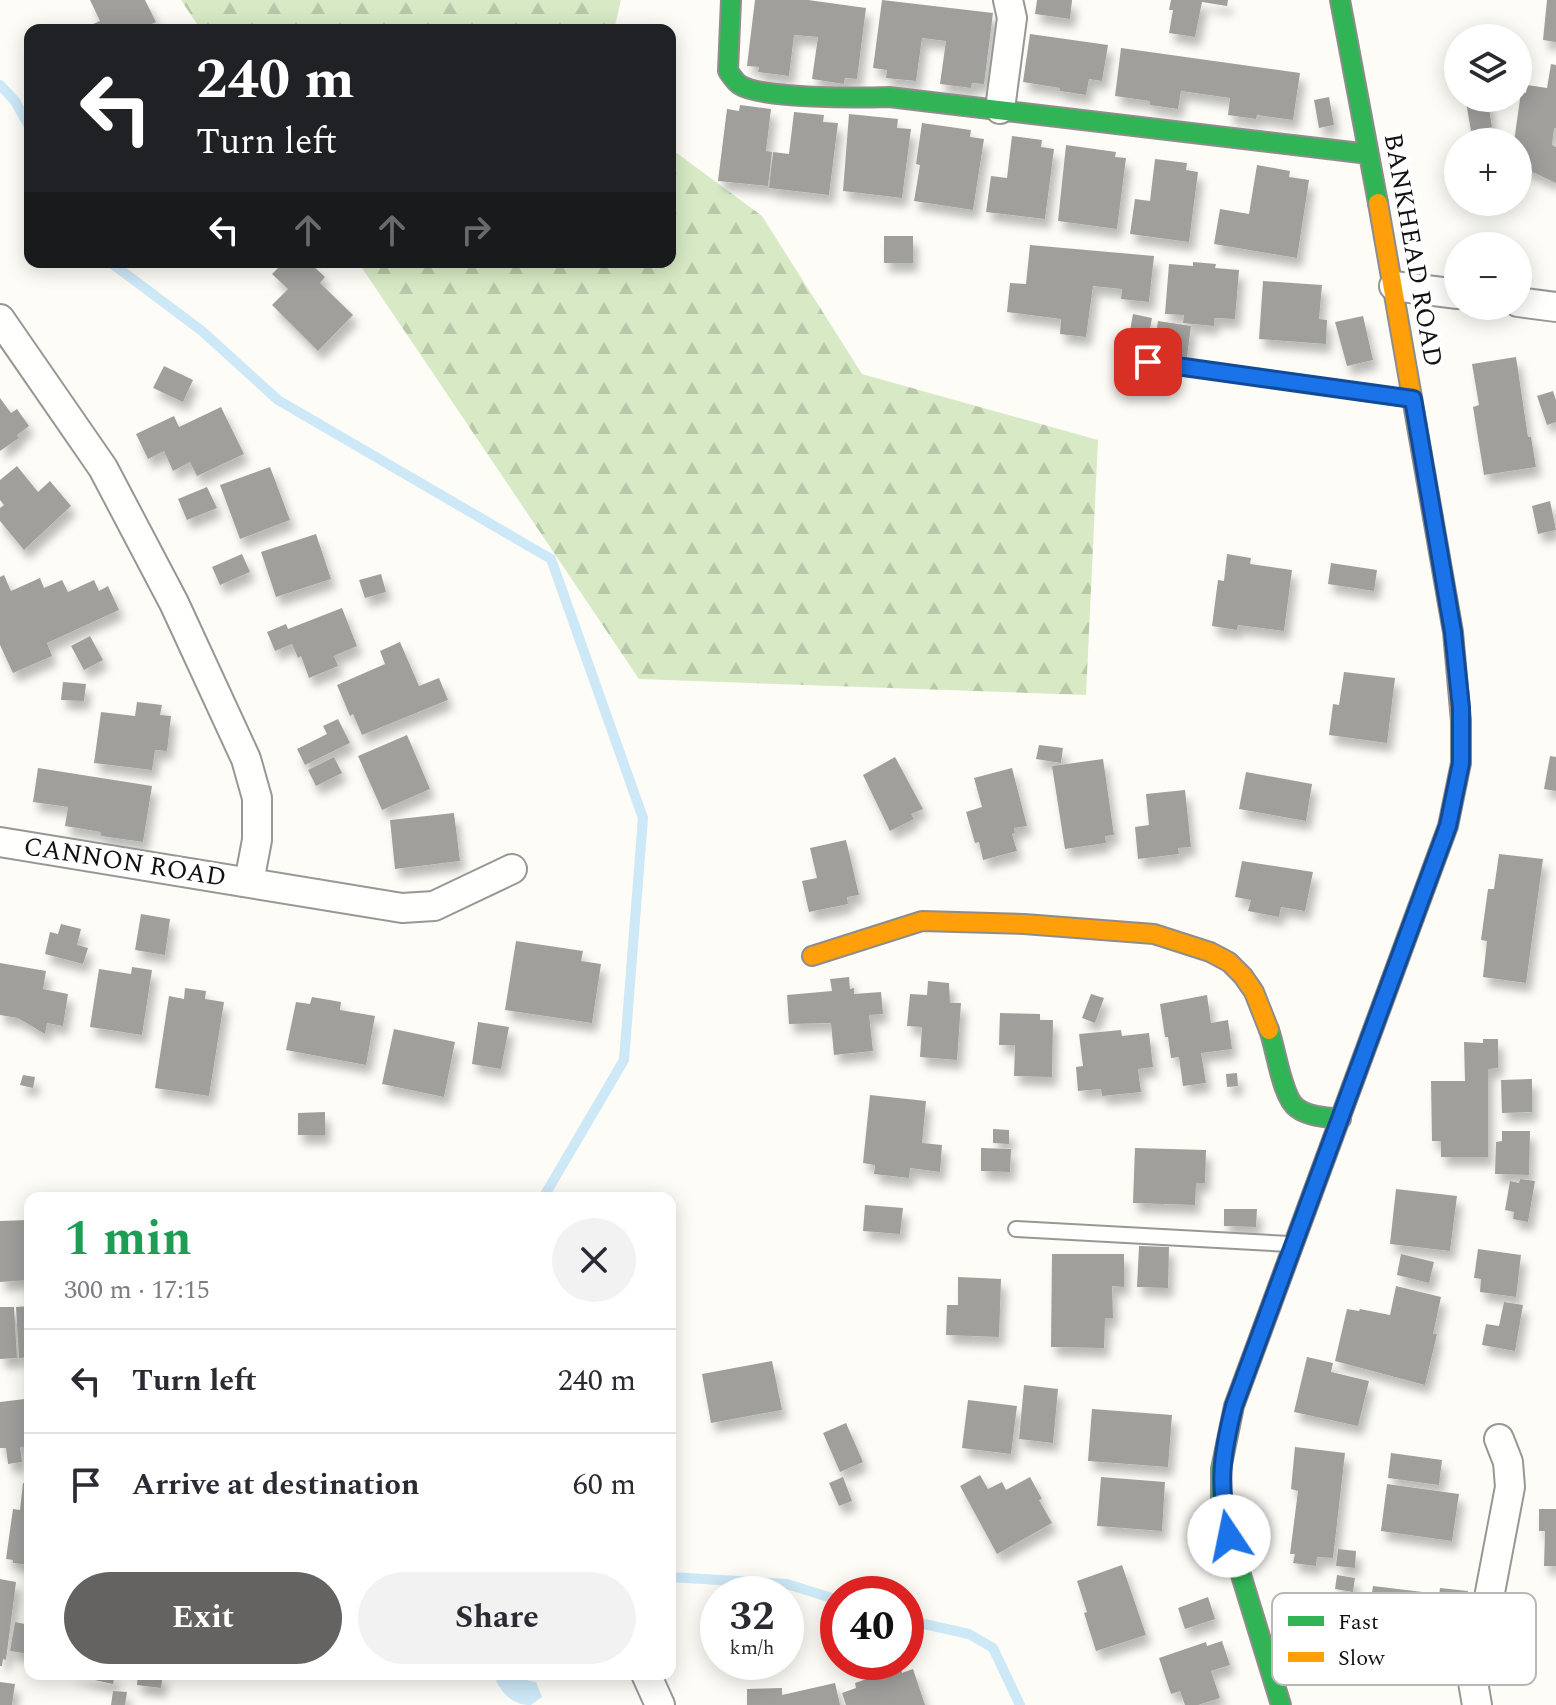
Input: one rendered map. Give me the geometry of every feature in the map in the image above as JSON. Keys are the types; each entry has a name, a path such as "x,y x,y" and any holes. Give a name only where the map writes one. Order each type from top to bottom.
{"street":[{"path":"731,0 727,63 730,76 739,85 755,90 843,99 889,97 1369,154"},
{"path":"1000,109 1012,18 1008,0"},
{"name":"BANKHEAD ROAD","path":"1272,1676 1229,1536 1221,1499 1221,1469 1234,1406 1448,826 1461,763 1461,708 1453,632 1394,286 1340,0"},
{"path":"1394,286 1444,292"},
{"path":"1532,304 1556,307"},
{"path":"0,319 103,468 174,603 246,759 257,798 257,840 249,882"},
{"name":"CANNON ROAD","path":"0,842 402,908 434,906 512,869"},
{"path":"812,956 922,921 1024,924 1172,938 1219,956 1242,971 1264,1013 1290,1101 1303,1112 1341,1119"},
{"path":"1490,1593 1510,1487 1508,1462 1499,1439"},
{"path":"649,1680 660,1705"},
{"name":"BANKHEAD ROAD","path":"1275,1685 1281,1705"},
{"path":"1474,1685 1477,1705"}],"lane":[{"path":"1148,362 1413,399"},
{"path":"1016,1229 1295,1244"}],"green space":[{"path":"181,0 621,0 615,24 197,24"},
{"path":"676,152 762,216 862,374 1098,440 1086,695 639,679 362,268 676,268"}],"water":[{"path":"496,1681 536,1682 542,1697 531,1705 525,1705 506,1695"}],"building":[{"path":"90,0 145,0 156,22 93,24 100,21"},
{"path":"755,0 808,0 866,8 857,79 845,78 844,84 812,79 818,37 794,35 789,76 758,72 759,67 747,66"},
{"path":"882,0 993,13 984,84 972,83 971,88 940,84 946,41 922,38 916,81 886,78 887,70 873,68"},
{"path":"1037,0 1072,0 1070,19 1035,14"},
{"path":"1171,0 1228,0 1227,6 1202,2 1195,37 1169,33 1173,10 1169,10"},
{"path":"1547,0 1556,0 1556,42 1543,40"},
{"path":"1030,34 1108,45 1102,81 1089,79 1086,95 1023,82"},
{"path":"1121,48 1300,73 1293,120 1228,115 1230,98 1181,91 1178,109 1115,96"},
{"path":"1551,64 1556,65 1556,128 1552,145 1556,147 1556,183 1532,172 1532,128 1516,128 1518,112 1532,112 1532,86 1547,88"},
{"path":"1329,97 1334,125 1319,128 1314,100"},
{"path":"740,105 771,109 766,151 772,152 768,186 718,181 727,109 739,111"},
{"path":"794,112 824,115 823,122 838,123 829,195 769,188 773,152 789,154"},
{"path":"1468,112 1489,112 1492,127 1470,128"},
{"path":"849,114 898,119 897,128 911,129 902,198 843,191"},
{"path":"922,123 971,130 970,137 984,139 973,210 914,201"},
{"path":"1012,136 1042,140 1041,147 1054,149 1045,219 986,212 991,176 1007,178"},
{"path":"1066,145 1116,152 1115,157 1126,158 1117,229 1058,221"},
{"path":"1155,159 1187,163 1186,170 1198,172 1189,242 1130,234 1135,199 1150,201"},
{"path":"1257,165 1290,171 1289,177 1309,180 1297,258 1214,244 1220,209 1249,214"},
{"path":"884,236 913,236 913,263 884,263"},
{"path":"1030,245 1154,256 1149,302 1121,299 1122,289 1093,286 1086,337 1060,334 1061,319 1007,312 1010,283 1026,284"},
{"path":"1193,262 1239,270 1235,319 1214,318 1214,326 1183,323 1184,315 1165,314 1169,264 1193,266"},
{"path":"278,268 315,268 325,277 320,283 353,315 318,351 272,305 288,289 272,274"},
{"path":"1263,281 1322,285 1319,319 1327,320 1326,344 1259,339"},
{"path":"1133,314 1152,318 1146,350 1127,347"},
{"path":"1363,316 1373,360 1347,366 1335,322"},
{"path":"1158,321 1191,326 1187,357 1153,352"},
{"path":"1516,357 1528,437 1531,437 1536,467 1484,475 1473,407 1479,405 1472,364"},
{"path":"164,366 193,380 183,402 153,388"},
{"path":"1553,391 1556,422 1547,425 1537,396"},
{"path":"0,398 11,413 17,409 29,426 17,435 19,438 0,451"},
{"path":"221,407 244,454 197,476 190,462 173,471 164,451 148,459 136,434 174,416 179,427"},
{"path":"17,466 38,492 50,481 71,506 24,550 0,521 0,508 4,505 0,500 0,480"},
{"path":"270,467 290,520 240,539 220,485"},
{"path":"207,487 217,508 187,520 178,499"},
{"path":"1550,501 1556,530 1538,534 1532,506"},
{"path":"316,534 331,579 276,597 261,552"},
{"path":"242,554 250,572 220,585 212,567"},
{"path":"1227,554 1251,558 1250,564 1292,570 1284,631 1238,625 1237,630 1212,626 1218,580 1224,581"},
{"path":"1331,563 1377,570 1374,591 1328,584"},
{"path":"381,574 386,592 365,598 359,580"},
{"path":"4,575 11,591 40,578 44,588 62,580 68,592 94,580 99,591 108,586 119,610 47,643 52,656 13,673 0,645 0,577"},
{"path":"342,608 357,646 334,656 338,666 309,678 301,656 298,658 292,644 275,651 267,632 286,624 288,629"},
{"path":"90,636 103,660 84,670 71,646"},
{"path":"400,642 419,686 439,678 448,700 362,735 337,685 385,664 380,651"},
{"path":"1344,672 1395,678 1387,743 1329,735 1333,704 1339,705"},
{"path":"63,682 86,684 84,701 61,700"},
{"path":"137,702 162,705 160,715 171,716 167,751 155,750 152,770 94,763 101,712 135,716"},
{"path":"338,719 350,743 305,765 297,749 327,734 323,726"},
{"path":"407,735 430,789 382,810 358,756"},
{"path":"1039,745 1063,748 1061,763 1036,759"},
{"path":"1550,756 1556,757 1556,791 1544,789"},
{"path":"334,757 342,773 316,786 308,770"},
{"path":"895,757 923,809 911,814 914,819 890,831 863,775"},
{"path":"1103,759 1114,835 1105,836 1106,843 1065,849 1052,766"},
{"path":"38,768 152,786 143,842 101,836 101,832 65,826 68,807 33,802"},
{"path":"1012,768 1027,826 1014,828 1015,833 1012,834 1017,851 983,860 966,812 982,807 974,778"},
{"path":"1246,772 1312,784 1306,821 1239,809"},
{"path":"1185,790 1191,847 1178,848 1179,854 1138,859 1135,827 1149,825 1146,794"},
{"path":"454,813 460,861 395,869 390,820"},
{"path":"846,840 859,895 847,897 848,904 809,912 802,881 817,878 810,848"},
{"path":"1499,854 1543,859 1526,983 1483,977 1487,941 1481,940 1488,889 1494,889"},
{"path":"1242,861 1313,872 1305,911 1281,907 1279,917 1248,911 1251,900 1235,897"},
{"path":"141,914 170,919 165,955 135,950"},
{"path":"61,924 81,929 77,945 88,948 83,964 45,954 50,932 58,934"},
{"path":"516,941 583,951 581,961 601,964 592,1023 505,1010"},
{"path":"0,963 46,971 43,989 68,994 63,1026 47,1023 45,1034 18,1018 0,1015"},
{"path":"132,967 152,970 142,1035 90,1027 99,969 131,974"},
{"path":"849,977 850,989 854,988 854,994 881,992 883,1014 869,1015 873,1051 834,1055 831,1023 789,1024 787,995 832,991 830,979"},
{"path":"928,981 949,983 950,1003 961,1003 957,1060 920,1057 922,1027 907,1026 910,994 927,995"},
{"path":"185,988 206,991 205,999 224,1002 209,1096 155,1088 169,996 184,999"},
{"path":"1091,994 1104,998 1095,1023 1082,1018"},
{"path":"1207,995 1211,1023 1228,1020 1232,1049 1201,1053 1206,1083 1183,1086 1179,1057 1171,1058 1168,1037 1165,1037 1160,1004"},
{"path":"312,997 341,1002 340,1010 375,1016 366,1065 286,1050 296,1002 310,1004"},
{"path":"1000,1013 1040,1014 1040,1020 1053,1020 1052,1077 1014,1076 1015,1045 999,1045"},
{"path":"478,1022 509,1027 501,1069 472,1064"},
{"path":"394,1029 455,1042 444,1097 382,1084"},
{"path":"1121,1030 1122,1036 1149,1033 1153,1067 1138,1069 1141,1092 1102,1096 1101,1089 1078,1091 1076,1067 1083,1066 1079,1034"},
{"path":"1483,1039 1498,1039 1498,1068 1488,1069 1488,1157 1441,1157 1441,1141 1432,1141 1431,1081 1465,1081 1464,1042 1483,1043"},
{"path":"1237,1073 1238,1086 1227,1087 1226,1074"},
{"path":"23,1075 35,1077 33,1088 20,1085"},
{"path":"1532,1079 1532,1112 1502,1113 1501,1080"},
{"path":"870,1095 926,1101 922,1143 942,1145 940,1172 910,1168 909,1178 874,1174 875,1165 863,1163"},
{"path":"325,1112 325,1135 298,1135 298,1113"},
{"path":"993,1129 1009,1130 1009,1144 993,1143"},
{"path":"1502,1131 1530,1131 1529,1175 1495,1174 1496,1142 1502,1141"},
{"path":"981,1148 1011,1149 1010,1172 981,1171"},
{"path":"1135,1148 1206,1150 1205,1183 1196,1183 1195,1205 1133,1203"},
{"path":"1520,1179 1535,1181 1528,1222 1513,1219 1514,1212 1505,1210 1510,1181 1519,1183"},
{"path":"1396,1189 1457,1196 1450,1251 1390,1244"},
{"path":"865,1205 903,1208 900,1234 863,1231"},
{"path":"1224,1209 1257,1209 1256,1227 1224,1226"},
{"path":"24,1220 24,1280 0,1282 0,1221"},
{"path":"1139,1246 1169,1247 1168,1288 1137,1287"},
{"path":"1478,1249 1521,1255 1516,1297 1480,1292 1481,1279 1474,1278"},
{"path":"1052,1254 1124,1254 1124,1287 1112,1286 1113,1318 1105,1318 1104,1348 1051,1347"},
{"path":"1401,1254 1434,1262 1429,1283 1397,1275"},
{"path":"958,1277 1001,1279 999,1337 946,1335 947,1305 958,1305"},
{"path":"1396,1286 1441,1297 1433,1334 1437,1334 1425,1385 1335,1361 1347,1309 1390,1315"},
{"path":"1504,1302 1523,1305 1515,1351 1482,1345 1486,1324 1499,1326"},
{"path":"24,1306 24,1358 19,1358 16,1307"},
{"path":"0,1307 14,1307 17,1358 0,1359"},
{"path":"1307,1357 1333,1363 1331,1372 1369,1381 1358,1426 1294,1412"},
{"path":"772,1361 782,1410 711,1423 702,1374"},
{"path":"1024,1385 1058,1389 1053,1443 1019,1439"},
{"path":"24,1399 24,1447 20,1447 22,1462 8,1464 6,1448 0,1448 0,1402"},
{"path":"968,1400 1017,1406 1011,1454 962,1448"},
{"path":"1092,1409 1172,1415 1168,1467 1088,1461"},
{"path":"846,1423 863,1462 840,1472 823,1433"},
{"path":"1295,1447 1345,1453 1333,1558 1317,1557 1316,1566 1293,1563 1295,1554 1290,1554 1298,1491 1291,1489"},
{"path":"1391,1453 1442,1460 1439,1485 1388,1478"},
{"path":"980,1475 988,1489 1002,1482 1006,1490 1030,1477 1052,1523 997,1554 960,1486"},
{"path":"843,1477 852,1501 839,1506 829,1483"},
{"path":"1101,1477 1165,1482 1162,1531 1097,1526"},
{"path":"23,1483 24,1564 6,1559 13,1509 20,1510"},
{"path":"1387,1484 1459,1494 1452,1541 1381,1531"},
{"path":"1539,1509 1556,1509 1556,1566 1544,1566 1545,1531 1539,1531"},
{"path":"1338,1549 1356,1551 1355,1568 1336,1566"},
{"path":"1122,1565 1146,1635 1096,1651 1077,1581"},
{"path":"1337,1575 1355,1578 1353,1592 1335,1589"},
{"path":"0,1579 16,1582 6,1660 3,1659 2,1666 0,1666"},
{"path":"1373,1586 1431,1593 1372,1593"},
{"path":"1440,1588 1468,1591 1468,1593 1439,1593"},
{"path":"1208,1597 1215,1619 1185,1629 1178,1608"},
{"path":"15,1622 24,1624 24,1653 10,1651"},
{"path":"1222,1641 1230,1665 1211,1671 1220,1698 1198,1705 1185,1705 1180,1691 1171,1694 1159,1658 1206,1642 1207,1646"},
{"path":"137,1680 162,1680 161,1688 137,1685"},
{"path":"864,1680 917,1680 925,1705 846,1705 842,1693 856,1688 855,1683"},
{"path":"0,1682 15,1684 12,1705 0,1705"},
{"path":"835,1683 840,1705 747,1705 747,1689 782,1688 782,1695"},
{"path":"113,1691 127,1692 125,1705 111,1705"}],"waterway":[{"path":"0,85 15,101 24,117"},
{"path":"118,268 202,331 278,400 551,559 643,818 624,1060 547,1192"},
{"path":"676,1577 787,1584 820,1594"},
{"path":"924,1624 969,1634 993,1648 1020,1705"}],"traffic: fast":[{"path":"731,0 728,71 738,84 752,90 812,97 889,97 1369,154"},
{"path":"1340,0 1378,203"},
{"path":"1272,1676 1229,1536 1221,1499 1221,1469 1234,1406 1448,826 1461,763 1461,721"},
{"path":"1269,1030 1283,1084 1292,1103 1307,1113 1341,1119"},
{"path":"1275,1685 1281,1705"}],"traffic: slow":[{"path":"1378,203 1453,632 1461,721"},
{"path":"812,956 922,921 1024,924 1154,934 1210,952 1229,962 1254,992 1269,1030"}],"route":[{"path":"1148,362 1413,399 1453,632 1461,708 1461,763 1448,826 1234,1406 1221,1469 1221,1499 1229,1536"}]}
